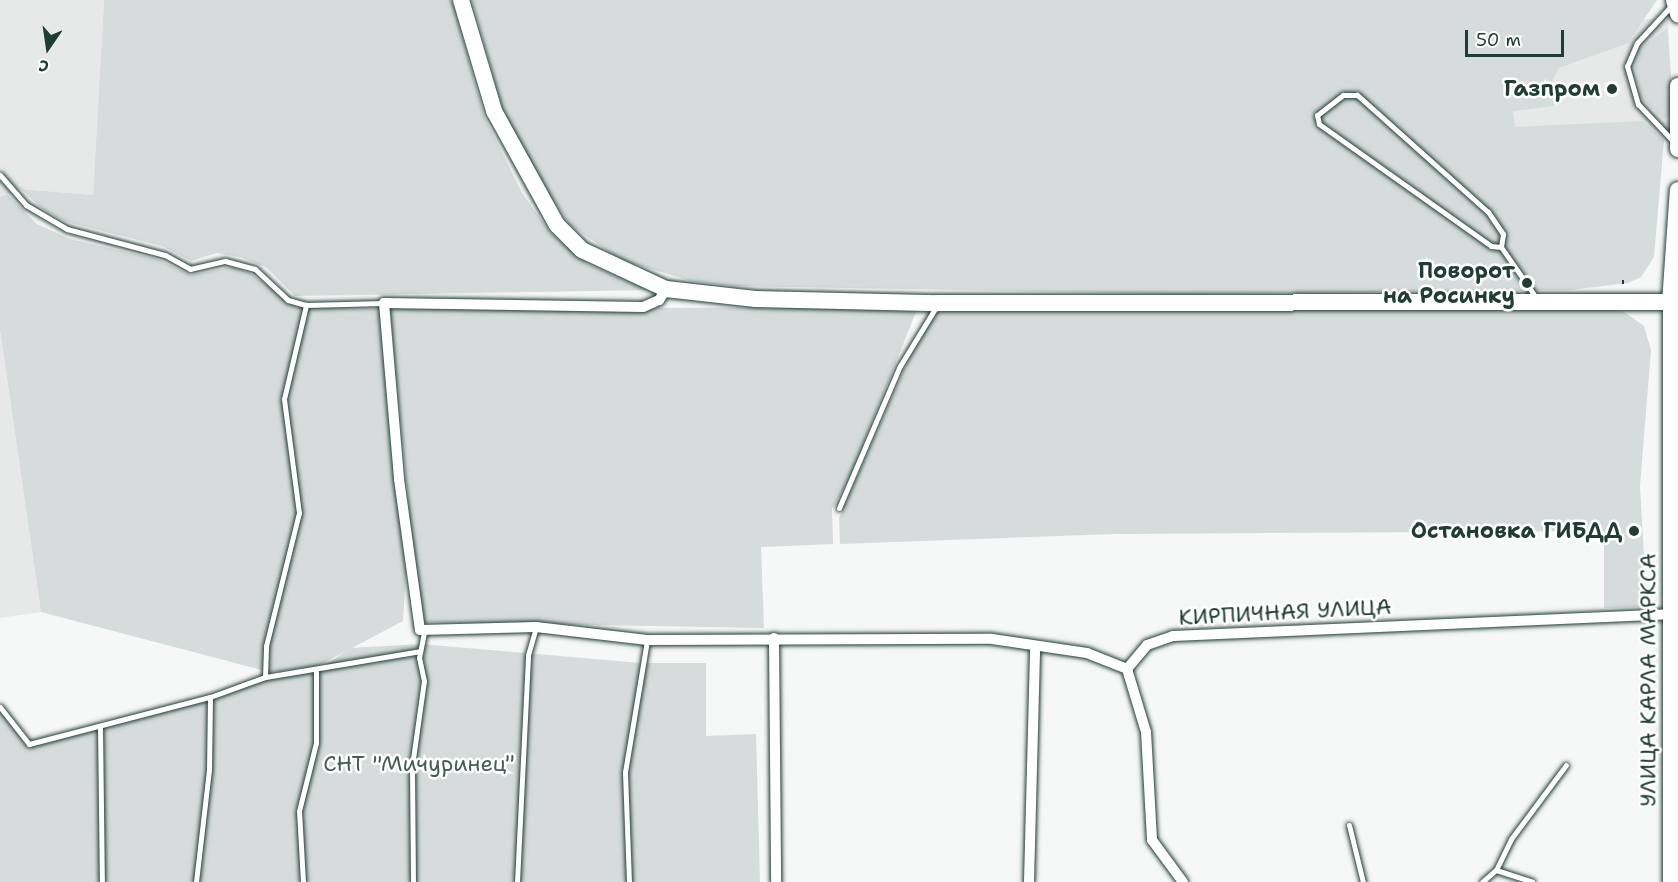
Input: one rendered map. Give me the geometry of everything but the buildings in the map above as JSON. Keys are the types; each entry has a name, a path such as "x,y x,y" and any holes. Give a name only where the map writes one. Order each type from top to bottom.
{"main road":[{"path":"461,0 494,111 550,216 582,250 666,288 755,299 938,303 1675,302"},
{"path":"1678,86 1678,148"},
{"name":"УЛИЦА КАРЛА МАРКСА","path":"1670,882 1674,816 1670,614 1678,190"}],"street":[{"path":"666,288 659,300 643,307 384,303 399,479 418,626 423,632 536,627 647,640 992,639 1087,653 1127,669 1146,732 1152,840 1183,882"},
{"name":"КИРПИЧНАЯ УЛИЦА","path":"1127,669 1147,645 1173,636 1670,614"},
{"path":"774,638 776,882"},
{"path":"1029,882 1035,647"}],"lane":[{"path":"1676,5 1637,43 1627,66 1638,104 1678,148"},
{"path":"1501,247 1491,246 1319,124 1317,115 1343,95 1357,95 1488,212 1503,234 1501,247 1540,303"},
{"path":"0,175 50,222 165,255 190,269 225,261 255,269 288,300 306,305 384,303"},
{"path":"839,508 900,366 938,303"},
{"path":"265,677 266,646 298,513 284,399 306,305"},
{"path":"517,882 528,656 536,627"},
{"path":"413,882 412,766 424,681 420,651 423,632"},
{"path":"629,882 626,772 647,640"},
{"path":"0,707 28,744 210,697 265,677 316,672 420,651"},
{"path":"303,882 299,811 316,743 316,672"},
{"path":"196,882 209,770 210,697"},
{"path":"100,727 102,882"},
{"path":"1482,882 1496,870 1511,839 1566,765"},
{"path":"1349,825 1364,882"},
{"path":"1496,870 1532,882"}],"shaded area":[{"path":"0,0 104,0 93,195 21,189 0,197"},
{"path":"1668,18 1674,141 1509,150 1502,27"},
{"path":"0,330 41,612 0,618"}],"green space":[{"path":"104,0 452,0 484,116 522,193 550,232 587,264 648,290 295,296 266,267 240,257 217,253 191,261 162,246 67,222 44,210 21,189 93,195"},
{"path":"472,0 1657,0 1628,43 1559,68 1551,83 1554,106 1513,111 1515,127 1642,121 1664,140 1654,257 1641,277 1628,283 1570,290 1178,294 735,286 691,281 621,260 569,224 525,156 502,106"},
{"path":"1667,28 1672,89 1670,115 1664,119 1641,98 1635,66 1638,51"},
{"path":"7,194 37,224 70,239 157,259 191,275 232,267 252,274 296,307 380,309 406,573 403,621 316,667 269,672 41,612 0,330 0,197"},
{"path":"918,307 850,477 832,509 833,544 761,547 764,628 420,622 390,309"},
{"path":"1620,309 1644,326 1651,350 1640,486 1647,607 1604,608 1604,531 1115,534 840,544 839,518 930,311"},
{"name":"СНТ \"Мичуринец\"","path":"421,644 641,663 706,663 706,736 756,734 760,882 0,882 0,707 29,744 210,697 265,677 316,672 350,648"}],"place":[{"name":"Газпром","path":"1612,89"},
{"name":"Поворот на Росинку","path":"1527,283"},
{"name":"Остановка ГИБДД","path":"1634,531"}]}
